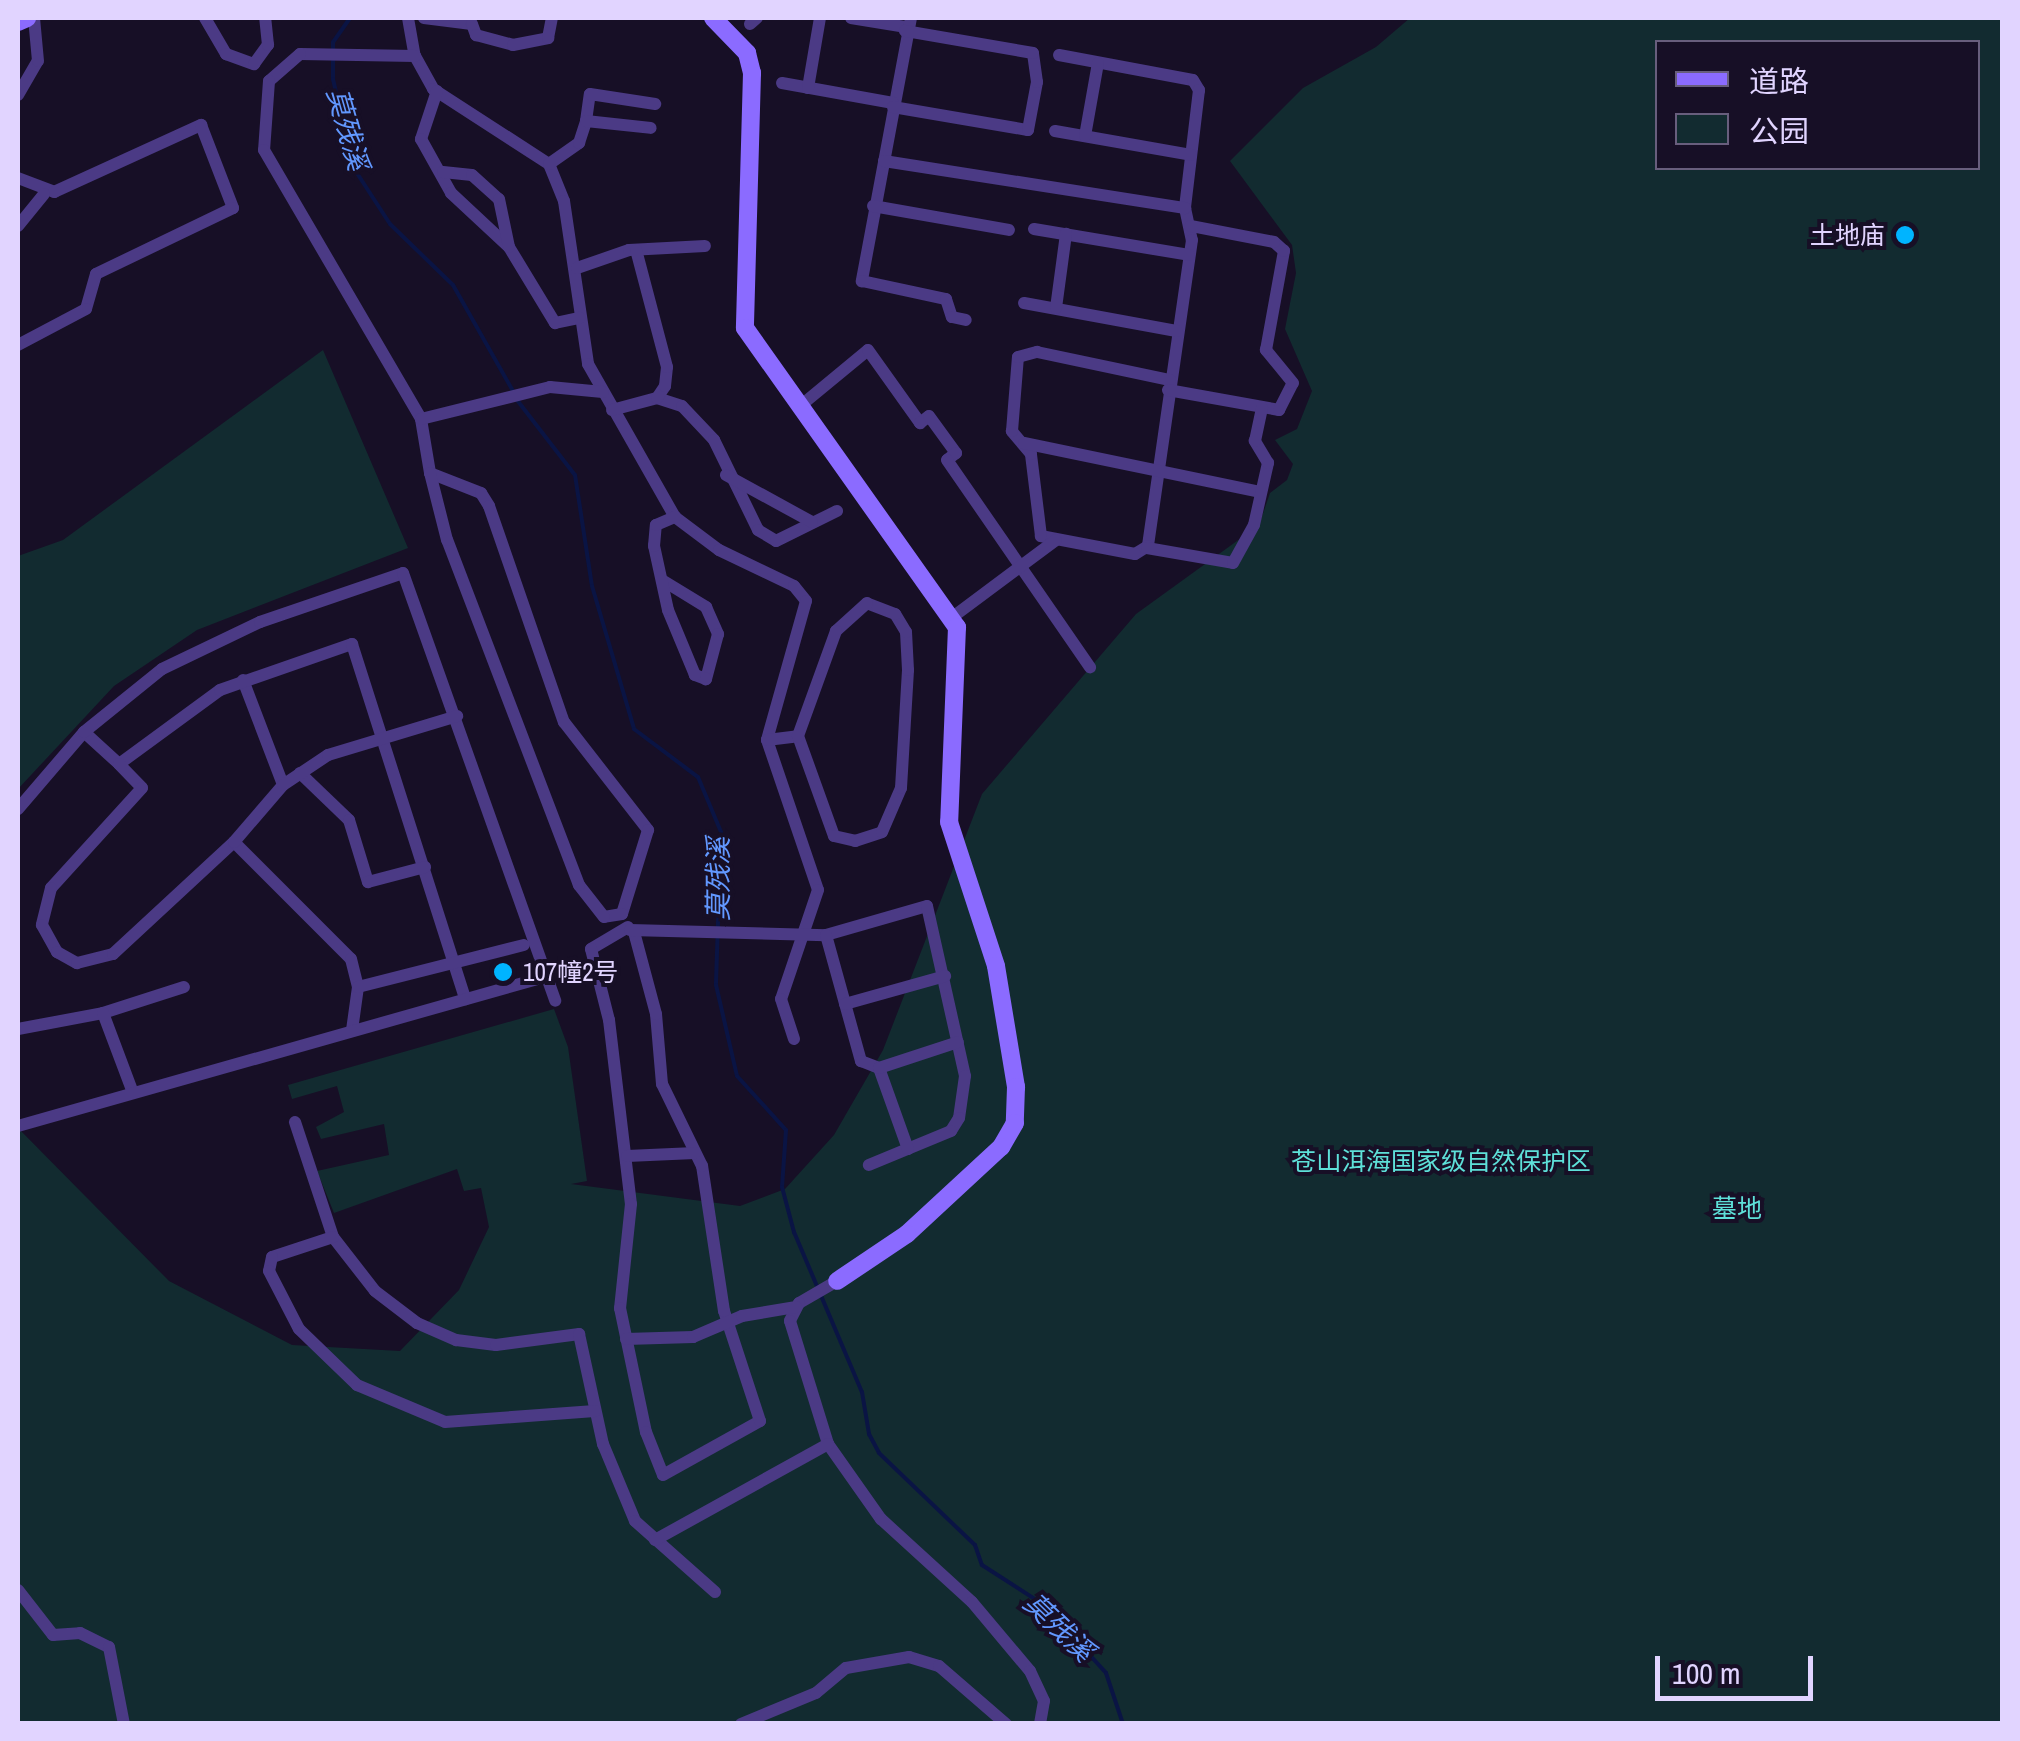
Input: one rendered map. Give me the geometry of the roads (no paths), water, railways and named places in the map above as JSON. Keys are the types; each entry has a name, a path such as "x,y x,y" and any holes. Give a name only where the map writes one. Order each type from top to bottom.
{"street":[{"path":"18,22 31,18 38,61 18,96"},
{"path":"205,18 226,54 254,64 269,81"},
{"path":"254,64 268,45 266,18"},
{"path":"408,18 415,56 437,91 548,164 577,268 580,318 603,392 675,517 719,550 794,586 806,601 767,740 817,875 807,934 780,999 794,1039"},
{"path":"424,18 472,24 476,34 513,45 548,38 552,18"},
{"path":"808,88 820,18"},
{"path":"782,83 1028,130 1037,82 1033,53 906,23 851,18"},
{"path":"626,1340 729,1327 742,1316 797,1305 837,1282 941,1206 1016,1123 996,966 949,822 959,641 954,616 799,407 743,318 752,73 747,53 717,19"},
{"path":"906,23 862,281 946,299 952,317 966,320"},
{"path":"268,45 300,54 415,56"},
{"path":"300,54 269,81 262,116 272,174 421,420 447,540 579,886 604,917 610,933"},
{"path":"1058,55 1197,83 1185,208 1191,226 1188,255 1169,385 1162,470 1147,548"},
{"path":"1085,136 1098,62"},
{"path":"437,91 420,130 450,193 509,247 555,323 580,318"},
{"path":"548,164 579,143 590,94 655,104"},
{"path":"586,122 652,128"},
{"path":"18,226 44,194 201,126 233,208 96,274 86,309 18,345"},
{"path":"1054,131 1191,156"},
{"path":"884,160 1185,208"},
{"path":"442,172 472,174 499,199 509,247"},
{"path":"18,178 44,194"},
{"path":"873,206 1008,230"},
{"path":"1191,226 1274,242 1284,251 1266,350 1293,383 1285,407 1262,408 1022,354 1013,367 1012,431 1024,443 1261,492"},
{"path":"1034,229 1188,255"},
{"path":"1056,308 1066,234"},
{"path":"577,268 636,250 705,246"},
{"path":"636,250 668,367 657,398"},
{"path":"1024,303 1176,331"},
{"path":"799,407 868,350 920,423 929,416 956,454 947,460 1023,564 1090,667"},
{"path":"421,420 550,387 603,392"},
{"path":"612,410 657,398 682,406 714,440 726,475 758,530 776,541 837,512"},
{"path":"1024,443 1034,526 1056,540 1136,554 1147,548 1231,565 1250,534 1268,463 1255,441 1262,408"},
{"path":"430,472 481,493 489,506 564,722 648,830 628,925 656,1014 662,1084 695,1153 729,1327 760,1421 663,1476 626,1340 627,1156 591,948 628,925"},
{"path":"726,475 812,522"},
{"path":"662,580 706,607 718,634 706,679 696,674 662,580 656,525 675,517"},
{"path":"954,616 1056,540"},
{"path":"18,809 84,732 193,650 396,572 409,577 555,1001"},
{"path":"867,603 895,614 906,632 908,670 901,788 882,832 855,841 834,836 798,736 836,631 867,603"},
{"path":"119,764 179,713 243,680 352,644 386,739 465,999"},
{"path":"243,680 282,785"},
{"path":"84,732 142,788 51,888 42,925 57,952 77,964 114,954 234,842 282,785 328,754 458,716"},
{"path":"767,740 798,736"},
{"path":"300,773 350,820 368,882 425,868"},
{"path":"234,842 351,959 358,987 352,1030"},
{"path":"604,917 628,925 721,934 826,935 927,906 946,976 965,1076 958,1122 869,1164"},
{"path":"826,935 860,1061 879,1068 958,1042"},
{"path":"358,987 524,945"},
{"path":"845,1004 946,976"},
{"path":"18,1126 132,1090 536,979"},
{"path":"18,1029 104,1013 184,988"},
{"path":"104,1013 132,1090"},
{"path":"879,1068 908,1148"},
{"path":"295,1122 333,1237 375,1291 456,1340 496,1345 579,1334 595,1411 620,1490 655,1540 715,1592"},
{"path":"627,1156 695,1153"},
{"path":"333,1237 272,1258 268,1272 299,1330 358,1385 446,1422 595,1411"},
{"path":"797,1305 789,1327 828,1444 881,1518 972,1602 1030,1671 1044,1702 1040,1724"},
{"path":"655,1540 828,1444"},
{"path":"18,1590 53,1635 80,1633 109,1647 124,1724"},
{"path":"741,1724 816,1692 846,1668 910,1657 939,1666 1006,1724"}],"waterway":[{"name":"莫残溪","path":"350,18 333,42 333,79 353,167 390,224 453,285 513,391"},
{"name":"莫残溪","path":"517,400 575,475 592,586 634,729 698,777 721,832 716,985 737,1076 786,1130 782,1187 794,1232 862,1392 869,1434 879,1453 975,1545 982,1565 1044,1605 1106,1673 1123,1724"}],"place":[{"name":"土地庙","path":"1905,235"},
{"name":"107幢2号","path":"503,972"}],"park label":[{"name":"苍山洱海国家级自然保护区","path":"1441,1161"},
{"name":"墓地","path":"1737,1208"}]}
